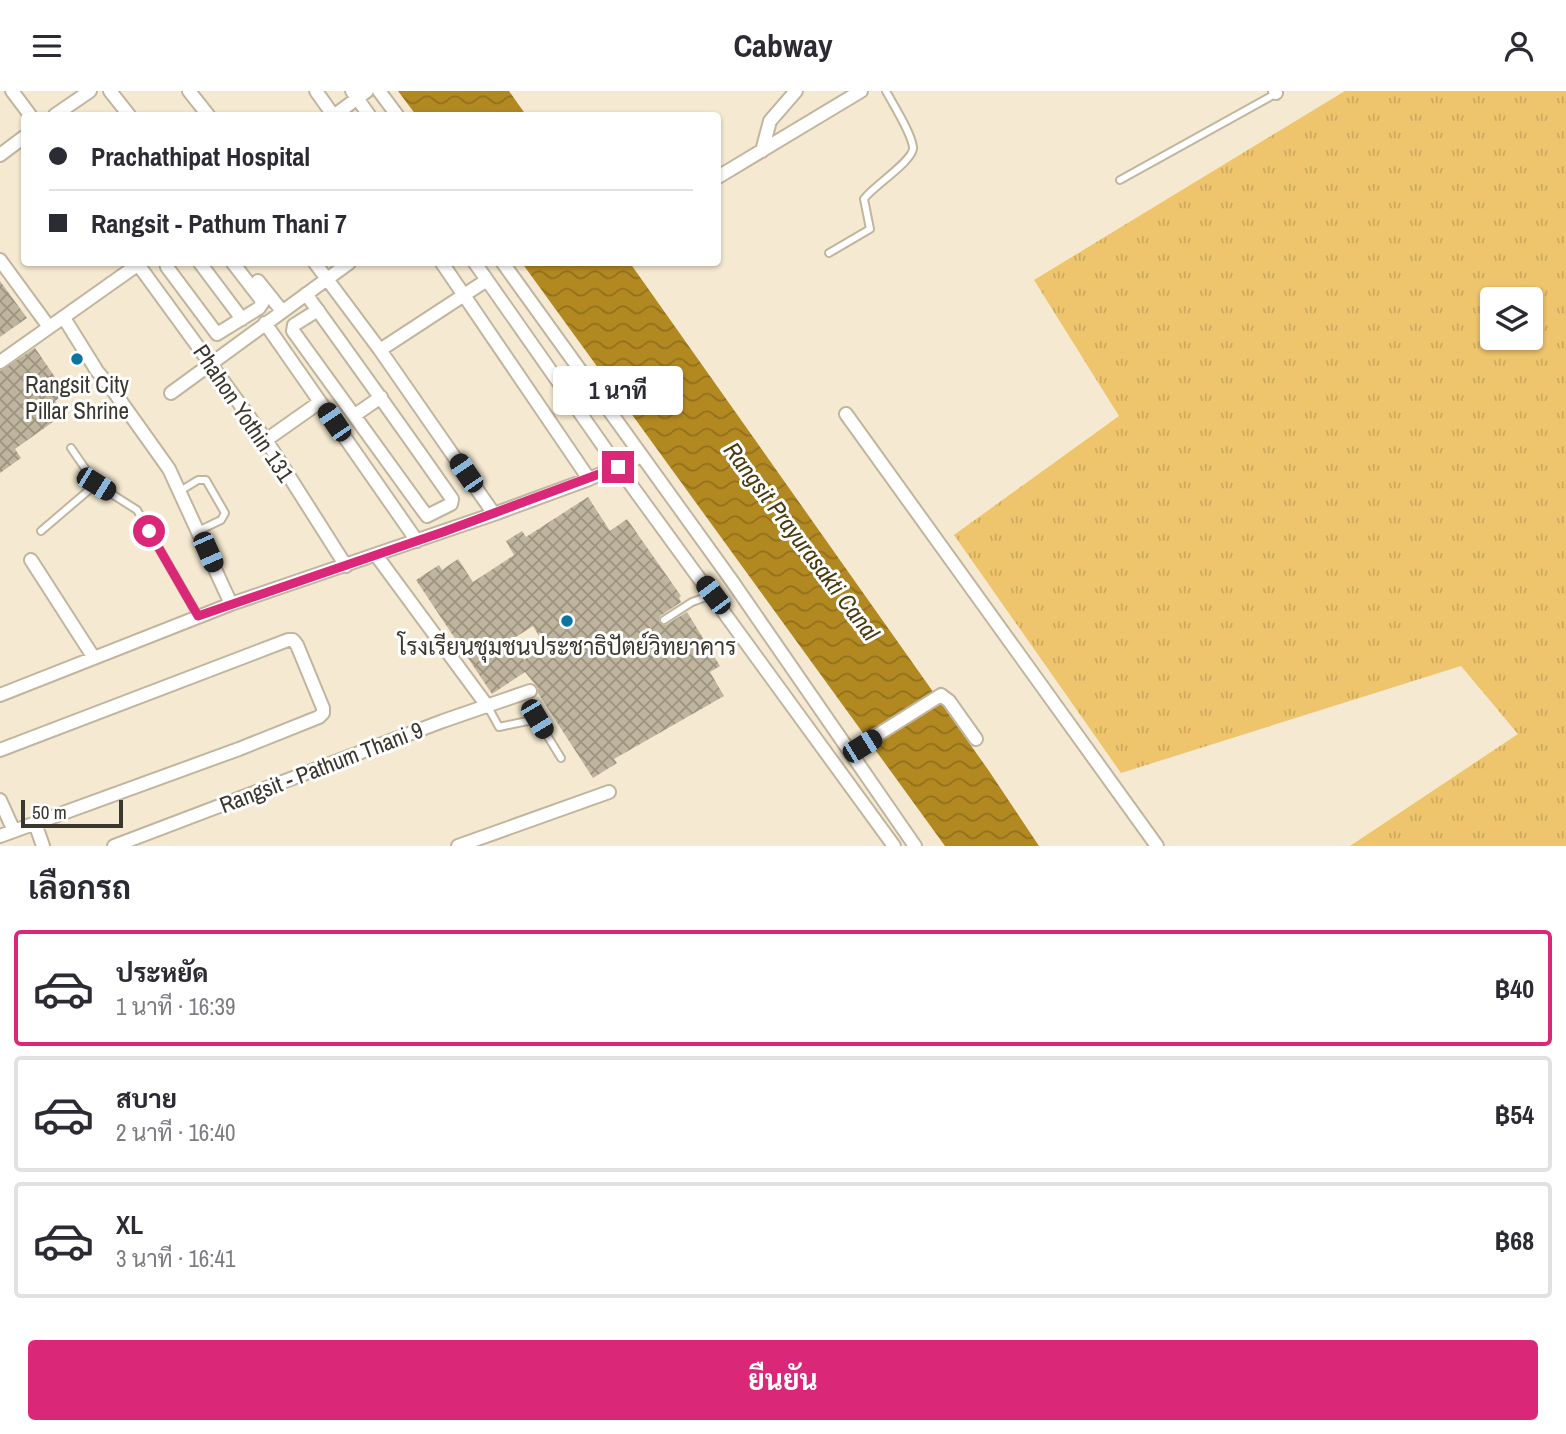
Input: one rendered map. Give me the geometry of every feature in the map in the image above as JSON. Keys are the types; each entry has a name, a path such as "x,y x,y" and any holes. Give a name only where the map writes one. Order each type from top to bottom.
{"street":[{"path":"12,91 28,112"},
{"path":"59,112 90,91"},
{"path":"110,91 127,112"},
{"path":"190,91 206,112"},
{"path":"316,91 332,112"},
{"path":"379,91 395,112"},
{"path":"762,151 770,121 796,91"},
{"path":"721,175 855,92"},
{"path":"338,112 359,94 368,112"},
{"path":"0,155 21,139"},
{"path":"0,260 49,327"},
{"path":"0,362 135,266"},
{"name":"Phahon Yothin 131","path":"141,266 266,440 346,566"},
{"path":"168,266 217,334 243,320 259,308 262,302 235,266"},
{"path":"202,266 243,320"},
{"path":"245,266 282,311"},
{"path":"317,266 380,350 494,514"},
{"path":"171,393 345,266"},
{"path":"444,266 589,479"},
{"path":"477,266 618,467 894,846"},
{"path":"505,266 856,749 915,846"},
{"path":"380,350 487,279"},
{"path":"306,294 318,310 381,397 452,499 451,504 427,516 293,331 294,325 318,310"},
{"path":"64,319 97,371 169,469 230,604"},
{"path":"265,323 417,541"},
{"path":"355,415 381,397"},
{"path":"266,440 320,402"},
{"path":"846,414 1157,846"},
{"path":"0,695 230,604 494,514 642,456"},
{"path":"376,555 488,706"},
{"path":"31,560 94,658"},
{"path":"0,750 293,640 323,708 319,717 239,749 0,836"},
{"name":"Rangsit - Pathum Thani 9","path":"114,846 530,691"},
{"path":"856,749 938,697 946,698 976,739"},
{"path":"458,846 609,792"},
{"path":"0,800 14,831"},
{"path":"35,823 43,846"}],"lane":[{"path":"829,253 870,229 864,199 882,180 912,156 914,149 911,140 886,91"},
{"path":"1120,180 1277,92"},
{"path":"71,448 96,484 137,510 198,616"},
{"path":"180,491 198,480 206,480 223,506 225,513 220,520 198,531"},
{"path":"41,531 96,484"},
{"path":"664,620 692,603 713,595"},
{"path":"488,706 499,727 537,719 561,758"}],"green space":[{"path":"1345,91 1566,91 1566,846 1350,846 1518,734 1461,666 1121,773 954,535 1119,416 1034,280"}],"water":[{"path":"398,91 509,91 524,112 414,112"},
{"name":"Rangsit Prayurasakti Canal","path":"524,266 632,266 989,771 1039,846 945,846"}],"building":[{"path":"0,281 27,318 0,337"},
{"path":"35,348 66,393 55,401 64,414 15,449 21,458 0,473 0,371"},
{"name":"โรงเรียนชุมชนประชาธิปัตย์วิทยาคาร","path":"588,497 610,531 627,519 681,596 681,602 660,616 659,622 666,625 687,612 720,666 710,672 724,696 614,759 617,763 593,778 538,693 538,688 525,672 492,694 416,580 439,565 442,570 458,559 473,582 514,555 506,541 522,531 526,537","holes":["533,626 545,646 524,660 511,640"]}],"place":[{"name":"Rangsit City Pillar Shrine","path":"77,359"},
{"name":"โรงเรียนชุมชนประชาธิปัตย์วิทยาคาร","path":"567,621"}],"route":[{"path":"149,531 198,616 443,532 618,467"}]}
